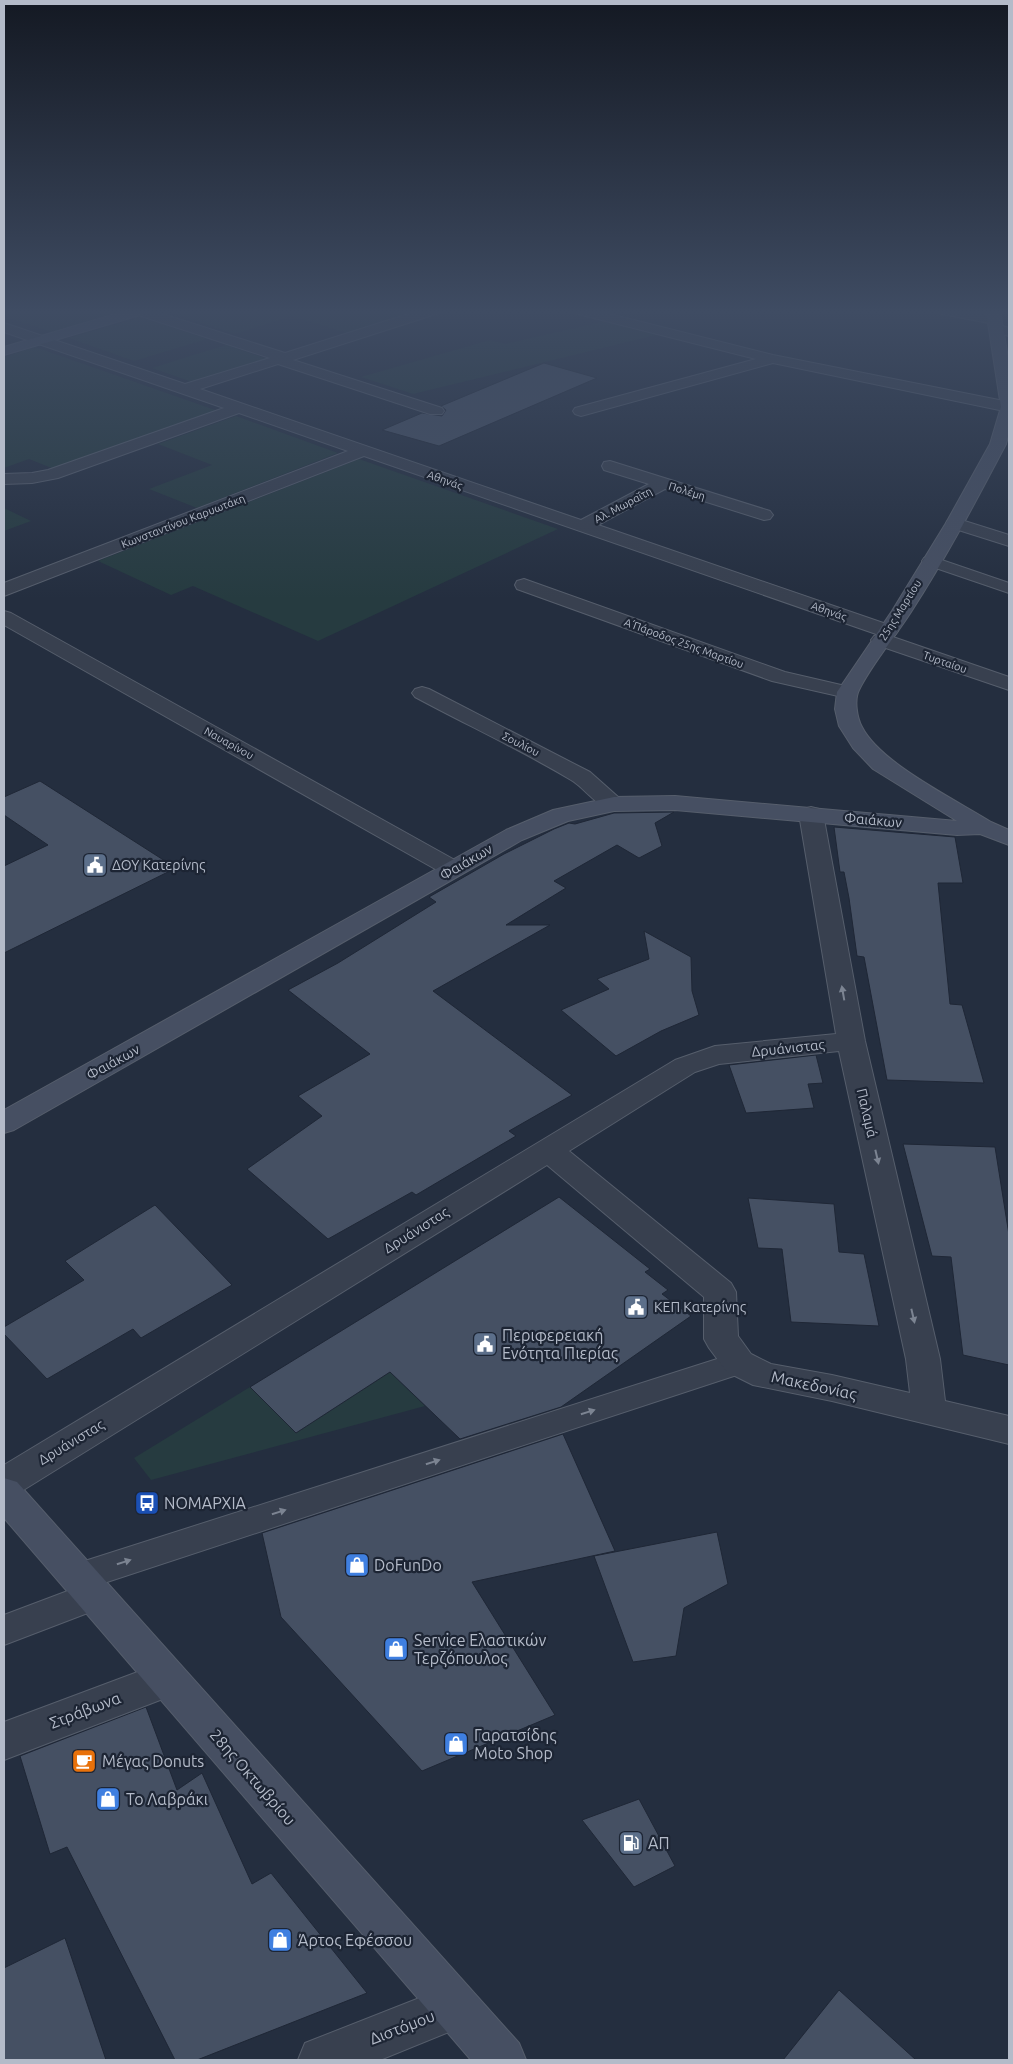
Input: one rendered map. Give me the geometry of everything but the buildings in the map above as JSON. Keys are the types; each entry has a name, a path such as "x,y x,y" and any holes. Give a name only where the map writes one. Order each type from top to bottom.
{"street":[{"name":"Αθηνάς","path":"234,406 581,527 884,636"},
{"path":"422,406 436,411"},
{"path":"581,411 598,406"},
{"name":"25ης Μαρτίου","path":"847,692 955,523 998,444 1008,406"},
{"path":"4,479 32,478 52,474 239,408"},
{"name":"Κωνσταντίνου Καρυωτάκη","path":"4,590 362,451"},
{"name":"Πολέμη","path":"610,466 764,515"},
{"name":"Αλ. Μωραΐτη","path":"581,527 664,484"},
{"path":"955,523 1009,542"},
{"name":"Α΄ Πάροδος 25ης Μαρτίου","path":"524,585 779,677 847,692"},
{"name":"Ναυαρίνου","path":"4,617 453,869"},
{"name":"Τυρταίου","path":"884,636 1009,684"},
{"path":"847,692 846,709 850,726 861,742 881,764 912,785 983,827 1009,838"},
{"name":"Σουλίου","path":"422,694 582,777 614,804"},
{"name":"Φαιάκων","path":"4,1124 514,835 561,815 614,804 675,803 957,828 983,827"},
{"name":"Παλαμά","path":"811,814 852,1041 923,1359 929,1410"},
{"name":"Δρυάνιστας","path":"4,1483 686,1066 715,1056 852,1041"},
{"name":"Μακεδονίας","path":"547,1150 720,1292 721,1339 739,1363 765,1376 832,1388 1009,1430"},
{"name":"28ης Οκτωβρίου","path":"4,1493 502,2060"},
{"name":"Στράβωνα","path":"4,1741 166,1679"},
{"name":"Διστόμου","path":"322,2060 455,2007"}],"lane":[{"path":"930,561 1009,588"},
{"path":"4,1630 86,1587 739,1363"}],"green space":[{"path":"4,406 205,406 218,411 54,469 29,459 4,468"},
{"path":"236,416 338,453 197,508 149,489 212,465 158,444"},
{"path":"359,459 558,529 318,641 193,586 171,595 98,561"},
{"path":"4,508 31,521 4,531"},
{"path":"390,1372 425,1406 151,1480 134,1458 250,1387 296,1433"}],"place":[{"name":"ΔΟΥ Κατερίνης","path":"95,865"},
{"name":"ΚΕΠ Κατερίνης","path":"636,1307"},
{"name":"Περιφερειακή Ενότητα Πιερίας","path":"485,1344"},
{"name":"ΝΟΜΑΡΧΙΑ","path":"147,1503"},
{"name":"DoFunDo","path":"357,1565"},
{"name":"Service Ελαστικών Τερζόπουλος","path":"396,1649"},
{"name":"Γαρατσίδης Moto Shop","path":"456,1744"},
{"name":"Μέγας Donuts","path":"84,1761"},
{"name":"Το Λαβράκι","path":"108,1799"},
{"name":"ΑΠ","path":"631,1843"},
{"name":"Άρτος Εφέσσου","path":"280,1940"}]}
